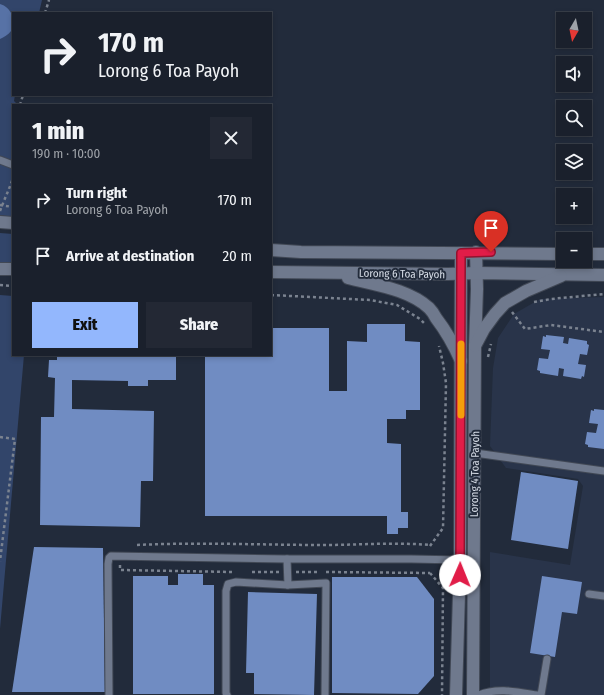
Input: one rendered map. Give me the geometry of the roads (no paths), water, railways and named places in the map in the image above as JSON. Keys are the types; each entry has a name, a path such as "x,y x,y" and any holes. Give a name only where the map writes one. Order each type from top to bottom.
{"main road":[{"path":"0,222 12,223"},
{"name":"Lorong 6 Toa Payoh","path":"272,250 301,252 476,252 556,254"},
{"name":"Lorong 4 Toa Payoh","path":"473,695 476,252"},
{"name":"Lorong 4 Toa Payoh","path":"456,695 460,560 461,253"},
{"path":"592,254 604,254"},
{"path":"0,269 12,269"},
{"name":"Lorong 6 Toa Payoh","path":"272,272 604,275"},
{"path":"329,273 397,291 416,299 430,309 449,336 461,360"},
{"path":"475,346 484,329 505,303 526,291 564,274"}],"lane":[{"path":"0,160 12,165"},
{"path":"475,453 604,471"},
{"path":"109,695 108,564 112,556 460,560"},
{"path":"287,559 288,585"},
{"path":"227,695 226,591 228,584 236,582 288,585 326,583 325,695"},
{"path":"589,594 604,596"},
{"path":"541,695 547,659"},
{"path":"479,695 485,692 510,691 537,695"}]}
